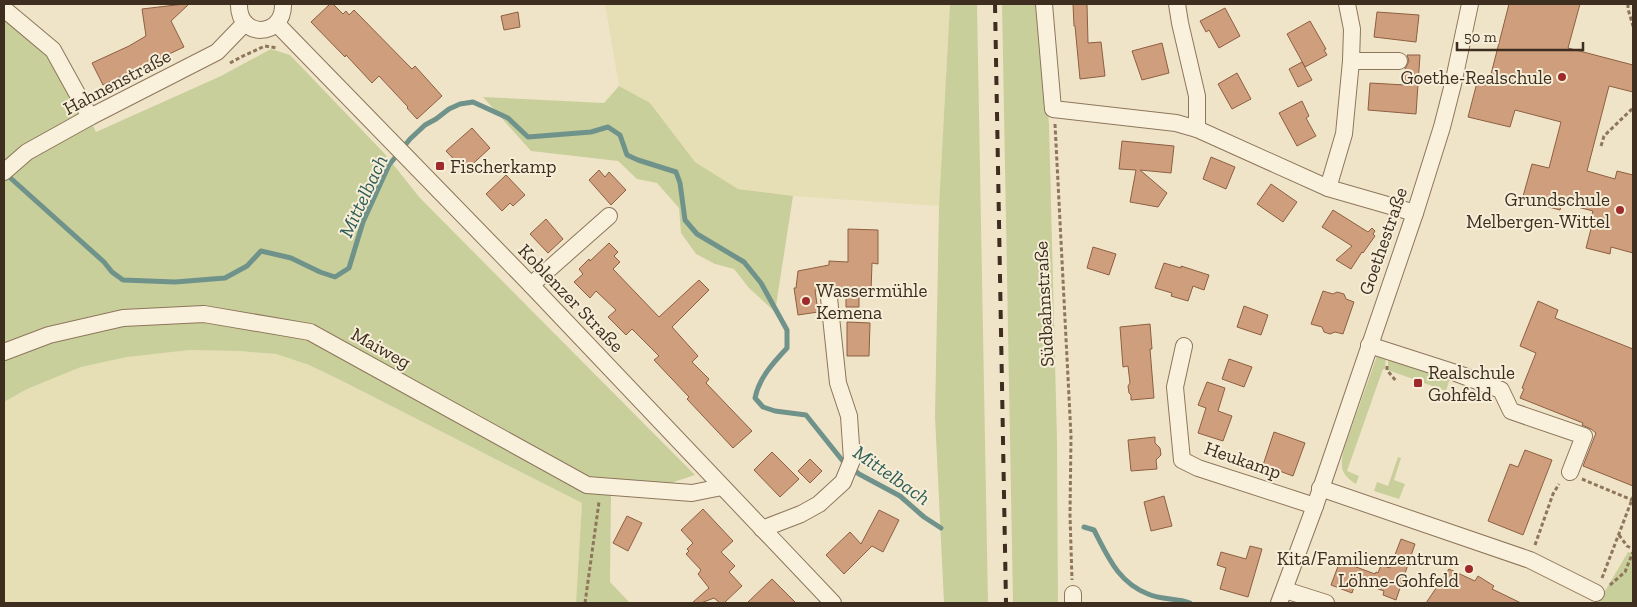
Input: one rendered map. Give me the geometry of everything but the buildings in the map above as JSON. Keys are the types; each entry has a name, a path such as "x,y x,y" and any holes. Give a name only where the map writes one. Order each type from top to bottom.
{"street":[{"path":"239,4 239,11 245,23 257,30 264,30 276,24 281,18 283,4"},
{"path":"1044,4 1053,109 1176,123 1197,129 1328,188 1415,213"},
{"path":"1177,4 1197,96 1197,129"},
{"path":"1328,188 1344,134 1351,61 1352,28 1348,4"},
{"name":"Goethestraße","path":"1282,597 1315,506 1440,135 1470,4"},
{"path":"4,9 53,50 90,118"},
{"name":"Hahnenstraße","path":"7,168 27,152 217,52 245,23"},
{"name":"Koblenzer Straße","path":"276,24 531,285 833,603"},
{"path":"1351,61 1399,61"},
{"path":"531,285 609,216"},
{"path":"762,529 801,514 819,504 843,482 852,460 848,416 838,383 829,298"},
{"name":"Maiweg","path":"4,352 49,335 123,318 204,314 310,332 587,485 692,493 722,487"},
{"path":"1369,345 1448,370 1501,390 1511,412 1584,436 1570,472"},
{"name":"Heukamp","path":"1184,346 1175,387 1182,460 1198,468 1315,506"},
{"path":"1320,488 1530,560 1596,593"},
{"path":"1282,597 1326,603"}],"path":[{"path":"1628,4 1633,26"},
{"path":"243,56 265,46 284,49 293,42"},
{"path":"1601,146 1604,136 1633,108"},
{"name":"Südbahnstraße","path":"1053,109 1070,427 1070,515 1073,598"},
{"path":"1530,560 1553,494 1564,475 1570,472 1575,477 1633,498 1596,593"},
{"path":"585,603 602,487"},
{"path":"1596,593 1613,583 1625,572 1633,551 1619,534"}],"shaded area":[{"path":"605,4 950,4 939,206 793,196 738,189 695,162 650,103 619,86"},
{"path":"190,350 276,354 309,365 582,503 576,603 4,603 4,402 27,389 81,367 127,357"}],"green space":[{"path":"4,4 52,50 96,132 221,76 271,49 290,55 384,153 420,198 695,475 646,491 611,491 610,582 630,603 576,603 582,503 342,381 309,365 276,354 190,350 127,357 81,367 27,389 4,402"},
{"path":"950,4 977,4 988,603 944,603 935,417 939,206"},
{"path":"1002,4 1039,4 1049,124 1057,439 1058,603 1013,603"},
{"path":"619,86 650,103 695,162 738,189 793,196 775,312 749,288 734,269 715,264 696,254 681,233 679,208 657,183 637,179 618,161 531,151 483,97 604,103"},
{"path":"1378,353 1386,356 1385,369 1383,369 1347,471 1359,476 1356,484 1347,477 1342,469 1344,449"},
{"path":"1388,357 1450,378 1446,391 1388,370"},
{"path":"1398,457 1401,458 1394,480 1405,484 1399,499 1374,491 1377,482 1388,486"},
{"path":"1628,552 1633,553 1633,603 1598,603"}],"waterway":[{"name":"Mittelbach","path":"6,174 123,280 175,282 225,278 247,266 261,251 291,258 335,277 349,268 363,222 389,165 410,139 425,125 449,109 460,104 473,102 508,118 528,137 591,132 608,127 620,135 627,155 676,172 680,183 685,220 697,234 744,262 761,283 787,330 787,348 763,377 755,398 763,407 775,411 806,415 842,460 859,474 900,496 924,517 941,528"},
{"name":"Mittelbach","path":"1084,527 1094,530 1115,568 1129,583 1153,596 1190,603"}],"railway":[{"path":"995,4 1006,603"}],"place":[{"name":"Goethe-Realschule","path":"1562,77"},
{"name":"Fischerkamp","path":"440,166"},
{"name":"Grundschule Melbergen-Wittel","path":"1620,210"},
{"name":"Wassermühle Kemena","path":"806,301"},
{"name":"Realschule Gohfeld","path":"1418,383"},
{"name":"Kita/Familienzentrum Löhne-Gohfeld","path":"1469,569"}]}
